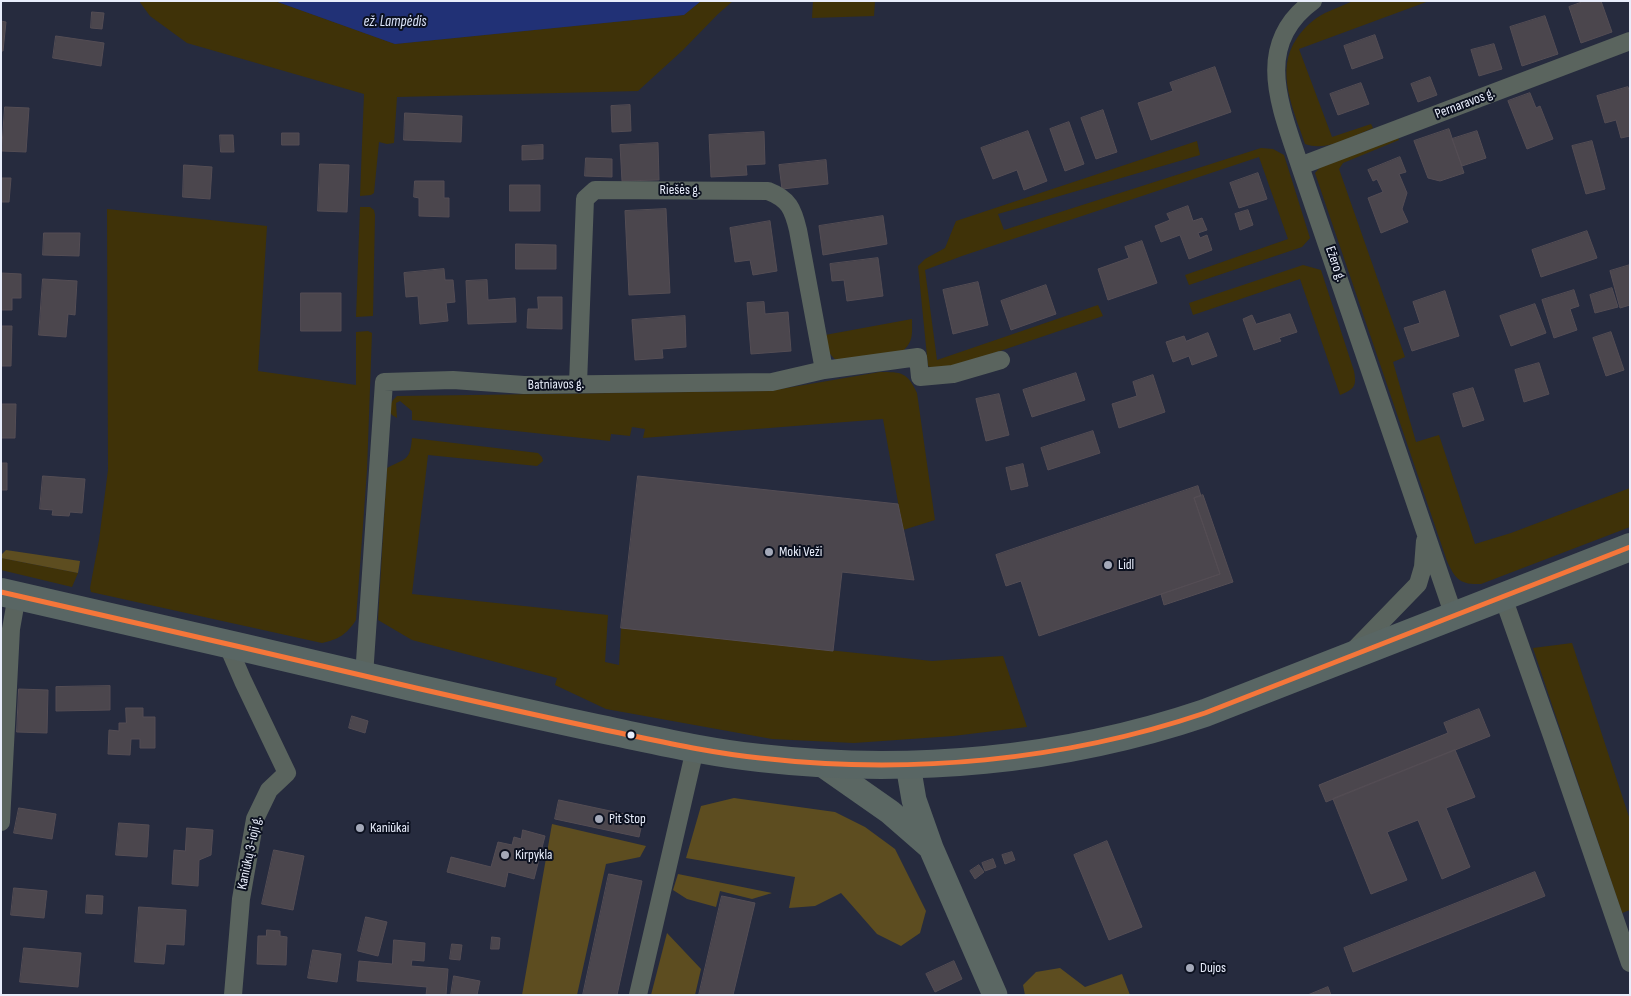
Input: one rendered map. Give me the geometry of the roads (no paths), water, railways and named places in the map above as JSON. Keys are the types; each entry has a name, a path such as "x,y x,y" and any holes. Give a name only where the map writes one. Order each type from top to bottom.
{"main road":[{"path":"9,593 532,715 695,749 761,758 820,763 908,765 1029,754 1090,745 1138,734 1205,713 1630,547"},
{"path":"820,763 890,812 931,848"},
{"path":"908,765 914,800 931,848 995,995"}],"street":[{"name":"Ežero g.","path":"1312,1 1300,10 1287,26 1277,54 1275,73 1278,95 1300,166 1454,616"},
{"name":"Pernaravos g.","path":"1300,166 1630,41"},
{"name":"Riešės g.","path":"578,384 585,199 595,190 768,191 781,196 794,212 824,370"},
{"name":"Batniavos g.","path":"364,676 384,382 453,380 524,386 772,382 824,370 918,357 920,377 953,374 1001,360"},
{"name":"Ežero g.","path":"1346,658 1418,584 1423,568 1425,534"},
{"path":"1,822 11,629 9,593"},
{"path":"1503,597 1630,963"},
{"name":"Kaniūkų 3-ioji g.","path":"228,644 242,681 287,773 269,790 255,818 241,899 233,995"},
{"path":"638,995 695,749"}],"water":[{"name":"ež. Lampėdis","path":"275,1 701,1 684,15 395,44"}],"place":[{"name":"Moki Veži","path":"769,552"},
{"name":"Lidl","path":"1108,565"},
{"name":"Pit Stop","path":"599,819"},
{"name":"Kaniūkai","path":"360,828"},
{"name":"Kirpykla","path":"505,855"},
{"name":"Dujos","path":"1190,968"}]}
